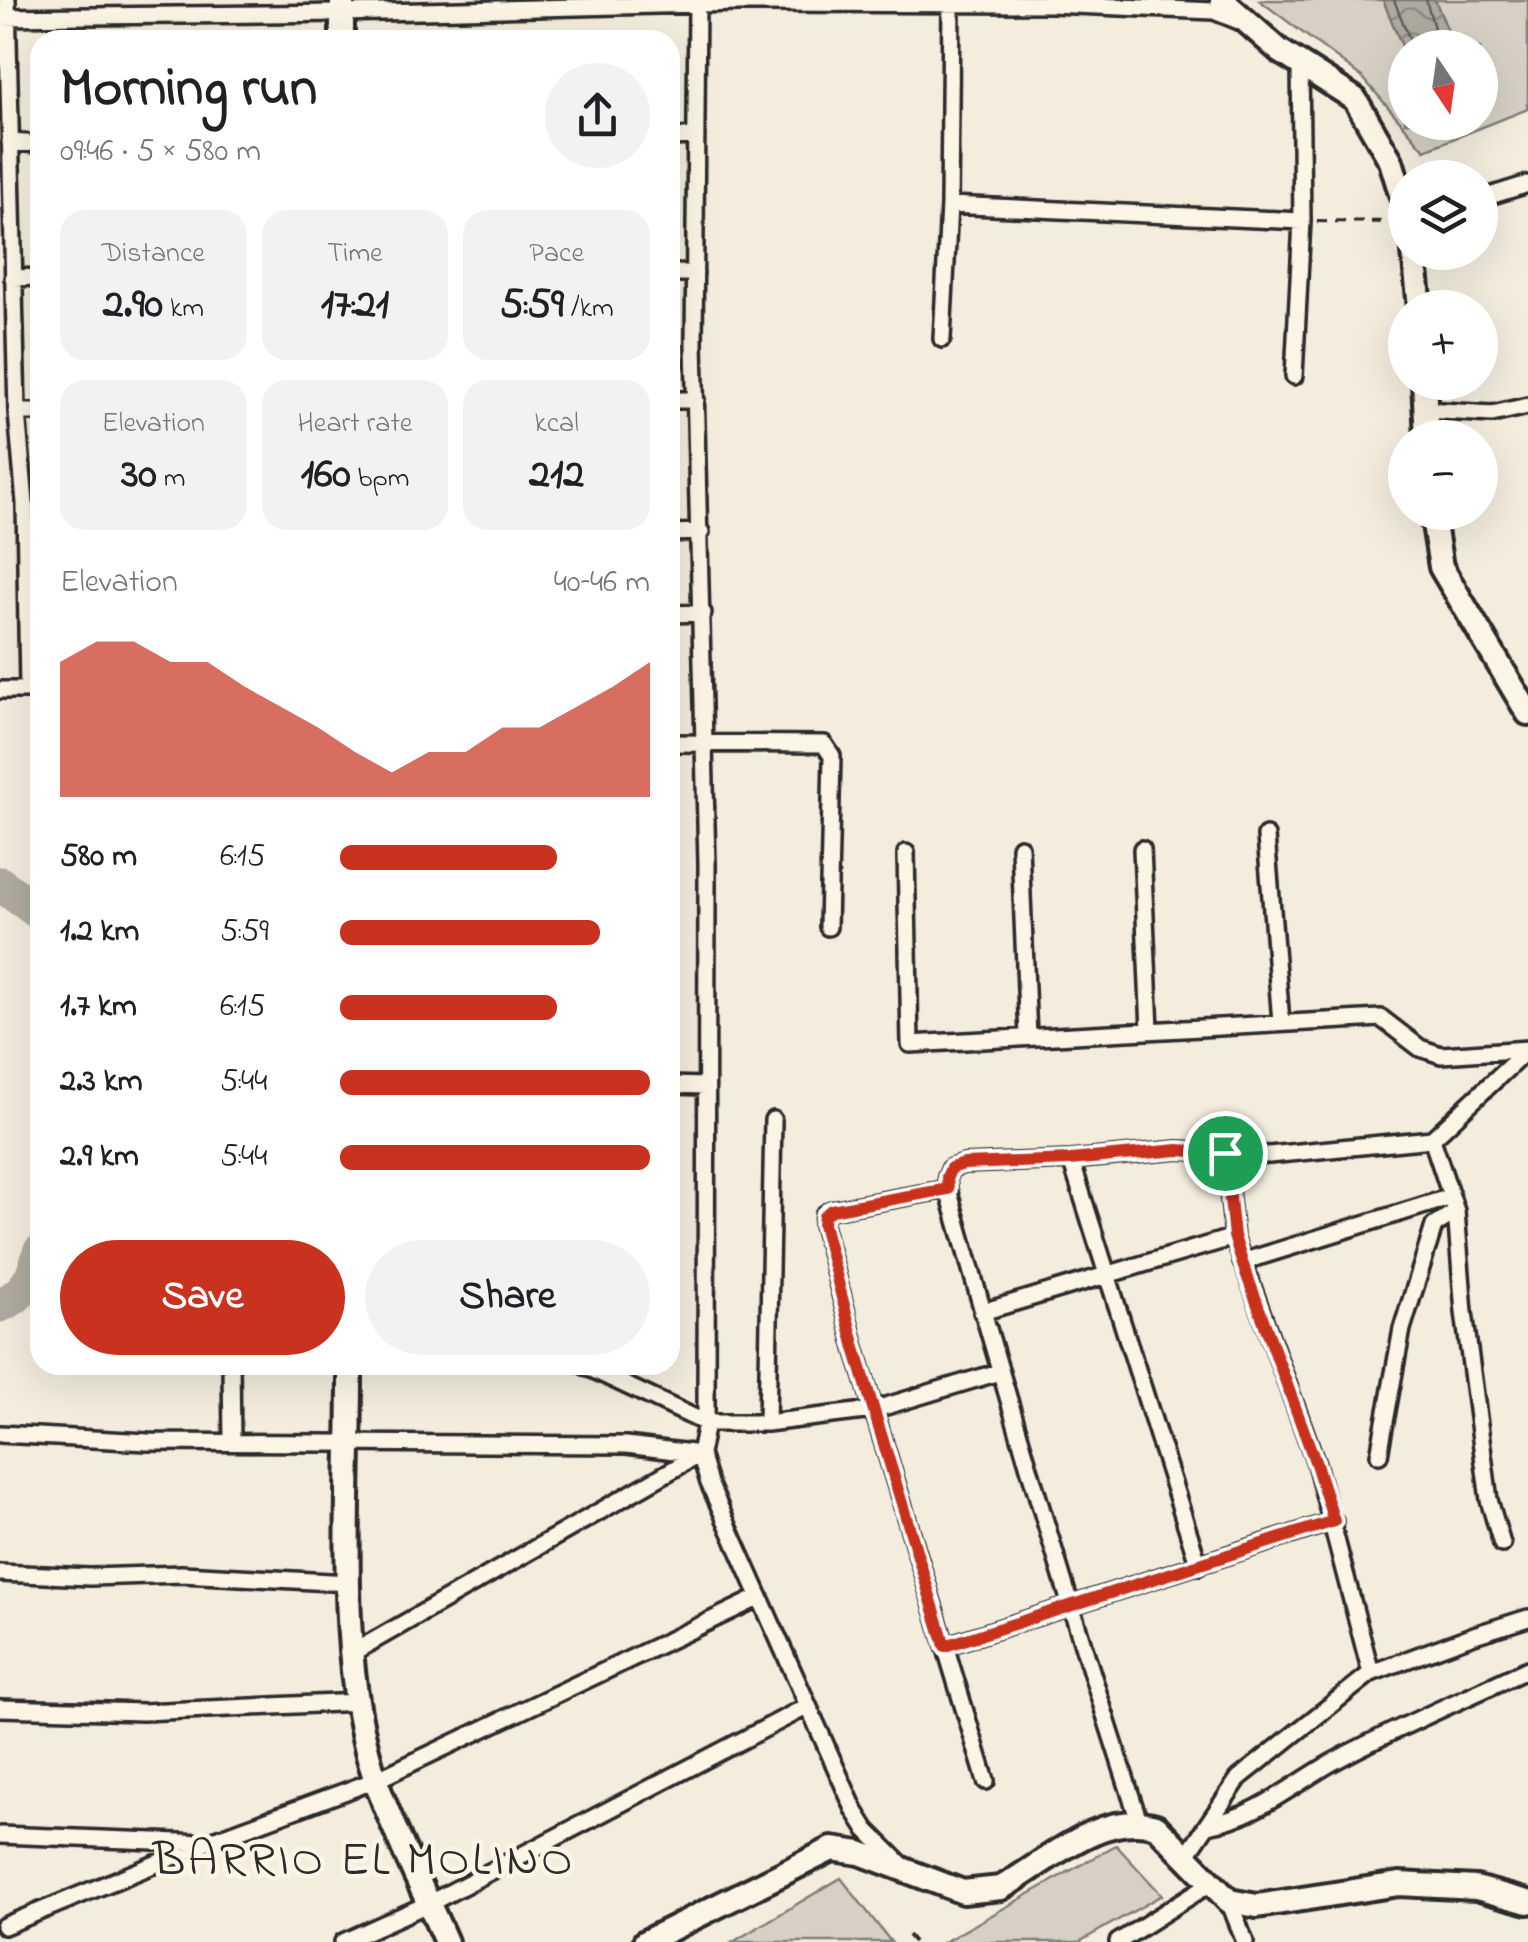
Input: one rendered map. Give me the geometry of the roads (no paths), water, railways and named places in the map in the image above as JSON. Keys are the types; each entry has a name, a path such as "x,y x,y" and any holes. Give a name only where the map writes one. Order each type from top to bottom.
{"street":[{"path":"1222,0 1280,52 1354,99 1390,160"},
{"path":"696,2 696,400 705,743 706,1423 700,1454 709,1483 856,1811 867,1830 907,1871"},
{"path":"30,607 17,412 5,11 950,2 1214,11 1252,26"},
{"path":"942,339 949,205 950,2"},
{"path":"1294,376 1302,221 1300,63"},
{"path":"680,136 696,136"},
{"path":"10,142 30,143"},
{"path":"1498,194 1528,184"},
{"path":"949,205 1302,221"},
{"path":"680,273 695,273"},
{"path":"13,278 30,277"},
{"path":"680,400 696,400"},
{"path":"1425,400 1426,420"},
{"path":"1426,410 1492,414 1528,406"},
{"path":"17,412 30,412"},
{"path":"1435,530 1441,566 1528,713"},
{"path":"680,533 700,532"},
{"path":"680,614 703,614"},
{"path":"0,690 30,690"},
{"path":"680,743 824,744 832,756 828,926"},
{"path":"1266,836 1281,1022"},
{"path":"1020,847 1028,1037"},
{"path":"1142,848 1150,1030"},
{"path":"906,853 910,1044 1381,1018 1420,1048 1440,1055 1528,1049"},
{"path":"1139,1821 1068,1606 982,1312 948,1189 951,1168 1178,1150 1269,1155 1432,1139 1528,1049"},
{"path":"680,1085 705,1086"},
{"path":"766,1423 773,1120"},
{"path":"1432,1139 1453,1204 1489,1500 1502,1544"},
{"path":"1225,1153 1234,1236 1334,1521 1371,1673"},
{"path":"1070,1160 1200,1566"},
{"path":"948,1189 831,1210 824,1216 823,1224 874,1410 986,1781"},
{"path":"1242,1262 1453,1204"},
{"path":"1379,1455 1402,1329 1434,1226 1453,1204"},
{"path":"982,1312 1234,1236"},
{"path":"603,1375 706,1423 766,1423 874,1410 1000,1372"},
{"path":"231,1375 232,1442"},
{"path":"350,1375 350,1583 358,1702 376,1780 446,1942"},
{"path":"0,1434 232,1442 626,1445 700,1454"},
{"path":"352,1652 700,1454"},
{"path":"945,1646 1334,1521"},
{"path":"0,1573 90,1577 182,1574 350,1583"},
{"path":"4,1926 205,1843 376,1780 760,1597"},
{"path":"1186,1856 1239,1778 1371,1673 1528,1618"},
{"path":"1207,1825 1257,1809 1333,1762 1528,1670"},
{"path":"0,1708 142,1712 358,1702"},
{"path":"343,1942 430,1904 808,1706"},
{"path":"644,1942 832,1849 860,1853 963,1892 984,1891 1001,1888 1090,1834 1139,1821 1156,1826 1230,1901 1246,1942"},
{"path":"0,1835 205,1843"},
{"path":"1118,1942 1211,1884"},
{"path":"1230,1901 1257,1906 1399,1884 1476,1888 1528,1902"}],"water":[{"path":"1383,0 1435,0 1448,30 1395,30"}],"waterway":[{"path":"0,884 30,906"},
{"path":"0,1305 16,1296 30,1279"}],"district":[{"name":"BARRIO EL MOLINO","path":"364,1862"}]}
